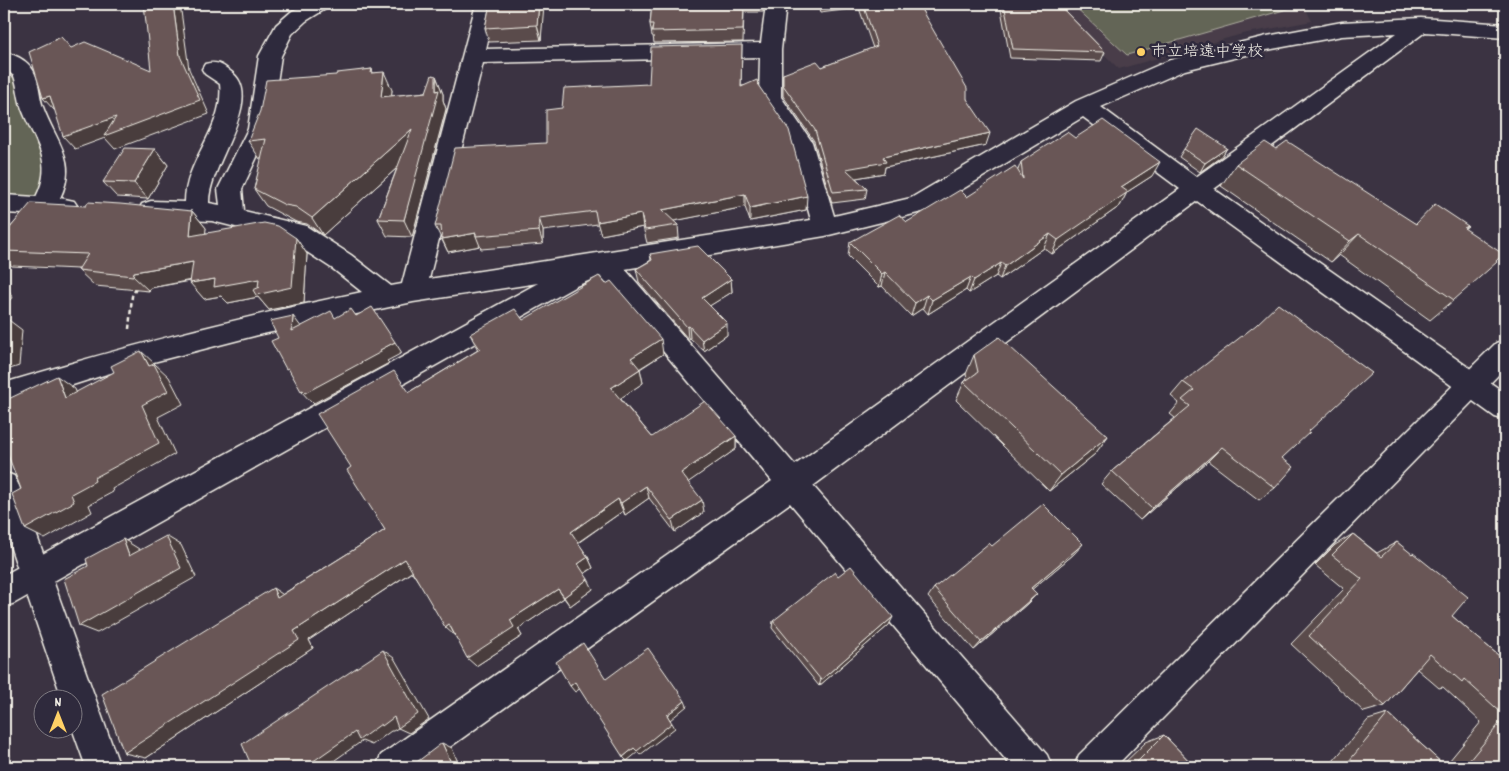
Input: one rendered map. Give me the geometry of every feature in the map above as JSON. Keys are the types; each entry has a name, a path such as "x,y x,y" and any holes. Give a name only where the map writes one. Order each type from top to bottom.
{"street":[{"path":"233,217 230,190 259,129 270,56 283,30 299,16 320,4"},
{"path":"400,295 474,56 486,4"},
{"path":"776,4 771,50 770,98 801,142 825,228"},
{"path":"393,767 794,483 1195,188 1421,25"},
{"path":"4,395 127,358 258,324 400,295 825,228 918,205 1084,106 1178,65 1342,29 1421,25 1505,31"},
{"path":"474,56 771,50"},
{"path":"4,59 14,64 26,74 32,108 53,151 57,175 52,191 35,218 4,252"},
{"path":"197,212 195,200 200,177 233,102 230,81 213,69"},
{"path":"1084,106 1195,188 1505,408"},
{"path":"4,204 91,208"},
{"path":"130,209 212,212 297,233 342,262 400,295"},
{"path":"604,263 1035,767"},
{"path":"4,592 567,280 604,263"},
{"path":"1091,767 1505,351"},
{"path":"4,486 103,767"}],"path":[{"path":"127,358 132,296 138,283"}],"shaded area":[{"name":"市立培遠中学校","path":"1027,4 1322,4 1306,9 1312,21 1242,34 1119,69 1062,13"}],"green space":[{"name":"市立培遠中学校","path":"1072,4 1305,4 1127,55"},
{"path":"4,77 22,77 50,152 40,203 4,202"}],"building":[{"path":"144,4 173,4 180,56 200,100 104,136 116,117 63,136 50,96 43,98 29,52 61,37 71,48 85,42 151,70"},
{"path":"490,4 539,4 537,25 485,28"},
{"path":"652,4 744,4 743,30 652,32 653,24 650,24"},
{"path":"863,4 918,4 967,88 967,99 990,133 883,157 886,162 846,169 867,189 833,192 815,130 783,85 783,74 817,61 822,67 877,46"},
{"path":"1004,4 1058,4 1105,52 1013,49"},
{"path":"742,45 741,87 757,80 758,85 789,130 807,196 750,208 745,194 662,210 678,225 645,230 641,214 597,222 595,211 539,218 539,231 476,236 476,233 442,239 441,226 435,226 455,148 546,143 546,110 562,108 564,88 649,84 651,47"},
{"path":"372,69 371,73 384,72 381,97 426,92 432,75 436,76 436,91 439,90 404,220 378,219 412,129 312,218 296,207 285,205 254,189 266,139 248,141 260,111 266,80 336,75 337,73"},
{"path":"1103,120 1160,162 1121,187 1128,192 1058,240 1050,234 1005,266 1001,263 974,280 971,277 932,300 927,295 915,303 885,272 882,274 850,242 899,215 907,222 960,190 967,197 1015,166 1023,179 1021,162 1067,132 1075,138"},
{"path":"1198,129 1227,148 1205,163 1184,149"},
{"path":"1287,141 1416,224 1435,204 1468,226 1464,228 1503,254 1497,262 1454,300 1359,234 1350,241 1236,164 1265,142 1276,149"},
{"path":"125,148 155,149 134,183 103,182"},
{"path":"88,202 192,211 190,236 264,223 278,226 296,238 292,287 256,295 253,290 260,287 258,287 259,279 214,287 215,279 190,283 193,262 134,272 133,276 78,270 88,254 4,251 4,235 31,203 86,206"},
{"path":"698,246 731,279 702,298 727,323 702,340 689,326 687,327 636,269 652,260 650,254"},
{"path":"599,276 606,284 611,281 661,339 631,358 640,369 611,388 652,437 705,401 736,436 681,473 702,500 672,520 646,486 621,503 618,499 571,532 588,557 578,564 588,579 564,597 558,589 510,620 514,627 467,658 449,624 445,627 405,559 294,631 299,640 124,753 102,694 273,588 277,598 385,530 347,470 351,467 317,414 394,371 409,392 480,349 470,334 515,309 523,320"},
{"path":"1278,304 1372,373 1282,458 1294,467 1275,488 1222,447 1152,508 1112,471 1190,406 1182,400 1194,390 1183,382 1256,325"},
{"path":"372,307 395,342 380,350 381,352 305,393 303,390 301,391 288,368 286,369 271,341 278,338 270,321 293,316 292,331 331,311 335,318 351,309 356,316"},
{"path":"4,317 6,318 4,344"},
{"path":"999,337 1108,436 1061,475 964,382 978,372 974,355"},
{"path":"141,351 149,366 154,364 168,391 142,405 159,443 94,478 95,481 71,494 74,502 25,529 12,494 21,489 4,445 4,401 57,376 65,398 114,372 111,366"},
{"path":"1043,504 1083,544 1031,588 1037,594 981,642 934,588 989,543 992,546"},
{"path":"1353,534 1381,557 1397,542 1468,597 1452,616 1505,661 1505,716 1464,679 1462,682 1430,654 1385,706 1309,636 1362,579 1332,555"},
{"path":"166,536 181,568 79,626 64,579 88,566 86,559 123,539 129,556"},
{"path":"851,566 893,617 821,680 773,621 835,572 838,576"},
{"path":"583,643 606,679 648,648 685,701 667,715 672,723 637,751 634,748 623,757 575,682 570,686 556,662"},
{"path":"383,650 418,714 398,728 394,717 359,740 355,732 305,767 252,767 242,744"},
{"path":"1388,714 1446,767 1344,767"},
{"path":"1505,717 1505,767 1464,767"},
{"path":"1164,735 1195,767 1132,767"},
{"path":"442,743 453,767 414,767 413,765"}],"place":[{"name":"市立培遠中学校","path":"1141,52"}]}
